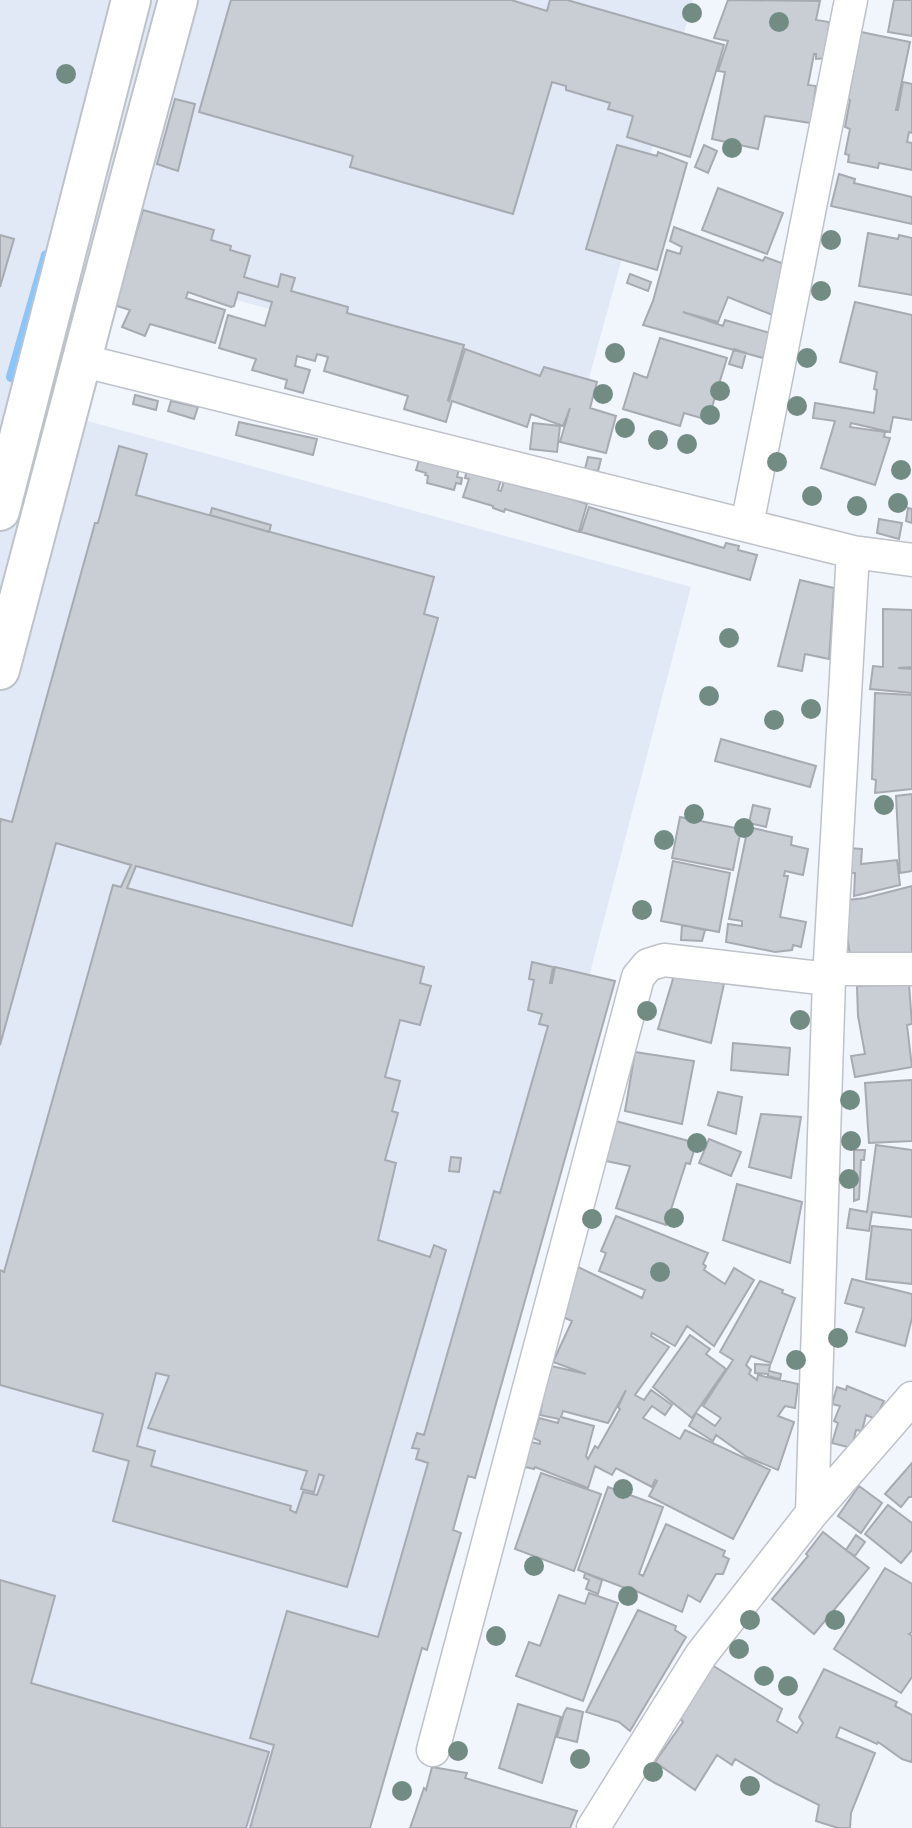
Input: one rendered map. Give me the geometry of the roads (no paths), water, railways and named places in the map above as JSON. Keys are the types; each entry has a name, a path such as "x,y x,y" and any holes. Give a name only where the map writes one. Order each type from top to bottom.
{"main road":[{"path":"0,511 131,0"},
{"path":"0,670 80,360 178,0"}],"street":[{"path":"747,525 851,0"},
{"path":"80,360 853,552 912,560"},
{"path":"811,1513 829,974 853,552"},
{"path":"433,1750 638,977 648,965 664,960 829,974 912,970"},
{"path":"593,1828 701,1655 811,1513 912,1398"}],"waterway":[{"path":"11,377 46,255"}]}
